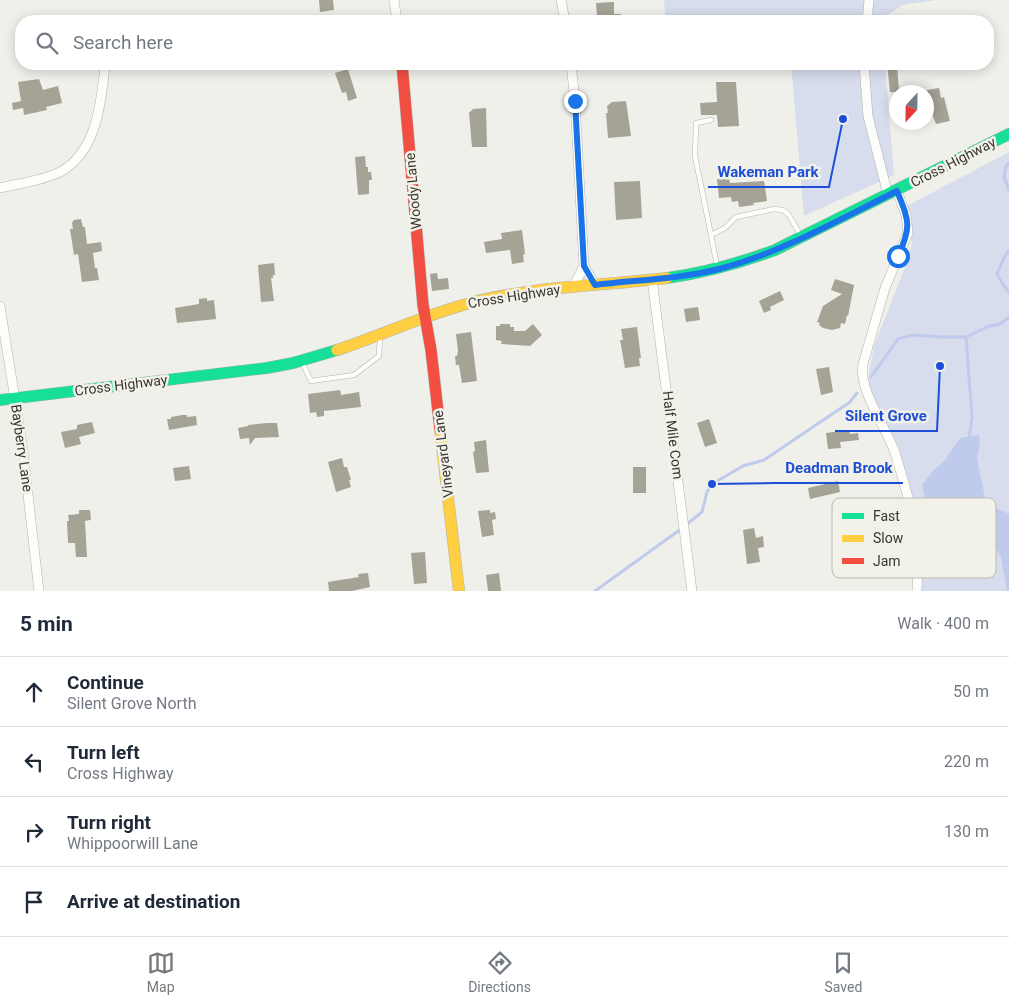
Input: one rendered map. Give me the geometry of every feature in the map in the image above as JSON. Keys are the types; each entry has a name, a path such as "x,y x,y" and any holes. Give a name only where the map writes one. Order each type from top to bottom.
{"street":[{"path":"394,0 396,15"},
{"path":"561,0 564,15"},
{"path":"868,15 869,0"},
{"path":"0,188 39,179 60,171 82,152 94,130 105,70"},
{"name":"Woody Lane","path":"403,70 425,318"},
{"path":"572,70 584,266 595,285"},
{"path":"864,70 868,116 892,193 906,215 908,233 885,288 863,364 862,376 891,441 906,498"},
{"name":"Cross Highway","path":"0,400 262,369 302,361 481,300 717,270 764,255 1009,134"},
{"path":"573,287 584,266"},
{"name":"Half Mile Com","path":"652,279 692,591"},
{"name":"Bayberry Lane","path":"0,306 22,443 40,591"},
{"name":"Vineyard Lane","path":"425,318 459,591"},
{"path":"917,578 917,591"}],"lane":[{"path":"710,120 696,123 694,156 717,270"},
{"path":"711,236 725,228 736,218 774,210 783,210 789,215 802,237"},
{"path":"302,361 311,380 354,374 379,356 380,335"}],"shaded area":[{"path":"664,0 935,0 903,5 887,15 665,15"},
{"path":"792,70 885,70 894,175 804,216"},
{"path":"1009,152 1009,591 918,591 916,578 996,578 996,498 906,498 899,447 876,409 867,385 874,346 906,265 912,243 903,208"}],"water":[{"path":"979,435 980,444 977,458 985,498 925,498 922,485 945,460 960,438"},
{"path":"996,508 1009,514 1009,591 1007,591 1001,557 996,548"}],"building":[{"path":"319,0 333,0 334,10 320,12"},
{"path":"614,2 614,14 621,15 597,15 596,3"},
{"path":"348,70 357,98 348,101 346,92 342,93 335,73"},
{"path":"888,70 897,70 898,85 889,85"},
{"path":"39,79 43,90 58,86 62,103 46,107 47,110 24,115 23,108 13,110 12,103 21,101 18,82"},
{"path":"716,82 736,82 739,126 718,127 717,115 701,115 700,103 717,102"},
{"path":"939,88 941,98 944,97 950,121 936,124 934,119 934,89"},
{"path":"626,101 631,136 608,138 607,106 612,102"},
{"path":"486,108 487,147 472,147 469,113 473,109"},
{"path":"365,156 366,167 368,167 368,172 371,172 372,180 369,180 369,194 358,195 355,157"},
{"path":"729,178 730,183 764,181 767,201 739,207 738,201 732,202 731,197 719,198 717,179"},
{"path":"640,181 642,218 616,220 614,182"},
{"path":"81,219 83,227 85,227 87,244 101,242 102,251 93,253 99,280 82,282 78,254 74,255 70,229 73,229 72,223 74,220"},
{"path":"522,230 524,262 512,264 510,250 486,253 484,242 502,239 501,233"},
{"path":"274,263 275,275 271,278 274,301 261,302 258,265"},
{"path":"437,273 438,279 448,278 449,289 432,291 430,274"},
{"path":"835,279 854,285 845,324 841,323 840,328 832,330 823,328 817,322 823,306 842,294 831,290"},
{"path":"780,291 784,300 770,307 771,310 764,313 759,301"},
{"path":"207,298 207,301 214,300 216,319 177,323 175,308 199,304 199,299"},
{"path":"698,307 700,320 686,322 684,309"},
{"path":"500,324 510,324 510,327 514,327 514,331 525,331 533,324 542,335 530,346 501,344 502,341 496,340 496,326 500,326"},
{"path":"637,327 641,358 639,358 640,366 625,368 620,340 623,340 621,329"},
{"path":"471,332 477,381 462,383 459,365 456,365 455,356 457,356 458,351 456,334"},
{"path":"829,367 833,392 821,395 816,369"},
{"path":"340,390 341,395 359,392 361,407 324,411 324,416 317,417 316,412 310,413 308,394"},
{"path":"187,415 187,417 196,416 197,425 169,430 167,419"},
{"path":"709,419 717,443 705,447 697,423"},
{"path":"92,422 95,433 79,437 81,444 65,448 61,432 77,429 77,425"},
{"path":"277,423 279,437 255,438 250,445 249,438 240,439 238,428"},
{"path":"849,430 850,434 858,433 859,440 840,442 841,448 828,449 826,433"},
{"path":"486,440 489,472 476,473 473,452 475,451 474,442"},
{"path":"342,458 344,467 347,467 351,487 336,492 328,462"},
{"path":"189,466 191,479 175,481 173,468"},
{"path":"633,467 646,467 646,493 633,493"},
{"path":"838,481 840,492 810,499 808,488"},
{"path":"79,510 90,510 91,519 85,521 87,557 76,557 75,543 68,543 68,515 79,514"},
{"path":"490,510 490,513 495,512 496,519 492,520 494,535 482,537 478,511"},
{"path":"754,528 756,538 763,536 764,547 758,548 760,562 747,564 743,530"},
{"path":"425,552 427,583 414,584 411,553"},
{"path":"368,573 370,587 352,591 329,591 328,582 359,577 358,574"},
{"path":"499,573 501,591 488,591 486,575"}],"waterway":[{"path":"1009,163 1006,166 1004,177 1009,190"},
{"path":"1009,250 997,274 1009,292"},
{"path":"871,377 898,339 913,335 966,337 989,326 1000,324 1009,317"},
{"path":"966,337 972,417 969,439"},
{"path":"686,525 702,512 707,492 712,484 743,466 764,460 850,402 857,393"},
{"path":"595,591 681,529"}],"traffic: fast":[{"path":"667,278 722,267 775,250 1009,134"},
{"path":"0,400 267,368 293,363 337,350"}],"traffic: slow":[{"path":"337,350 437,313 494,297 543,290 667,278"},
{"path":"440,429 459,591"}],"traffic: jam":[{"path":"403,70 423,305 431,350 440,429"}],"place":[{"name":"Wakeman Park","path":"843,119"},
{"name":"Silent Grove","path":"940,366"},
{"name":"Deadman Brook","path":"712,484"}],"route":[{"path":"575,101 584,266 595,285 694,274 717,270 746,261 775,250 897,191 908,222 908,233 898,256"}]}
